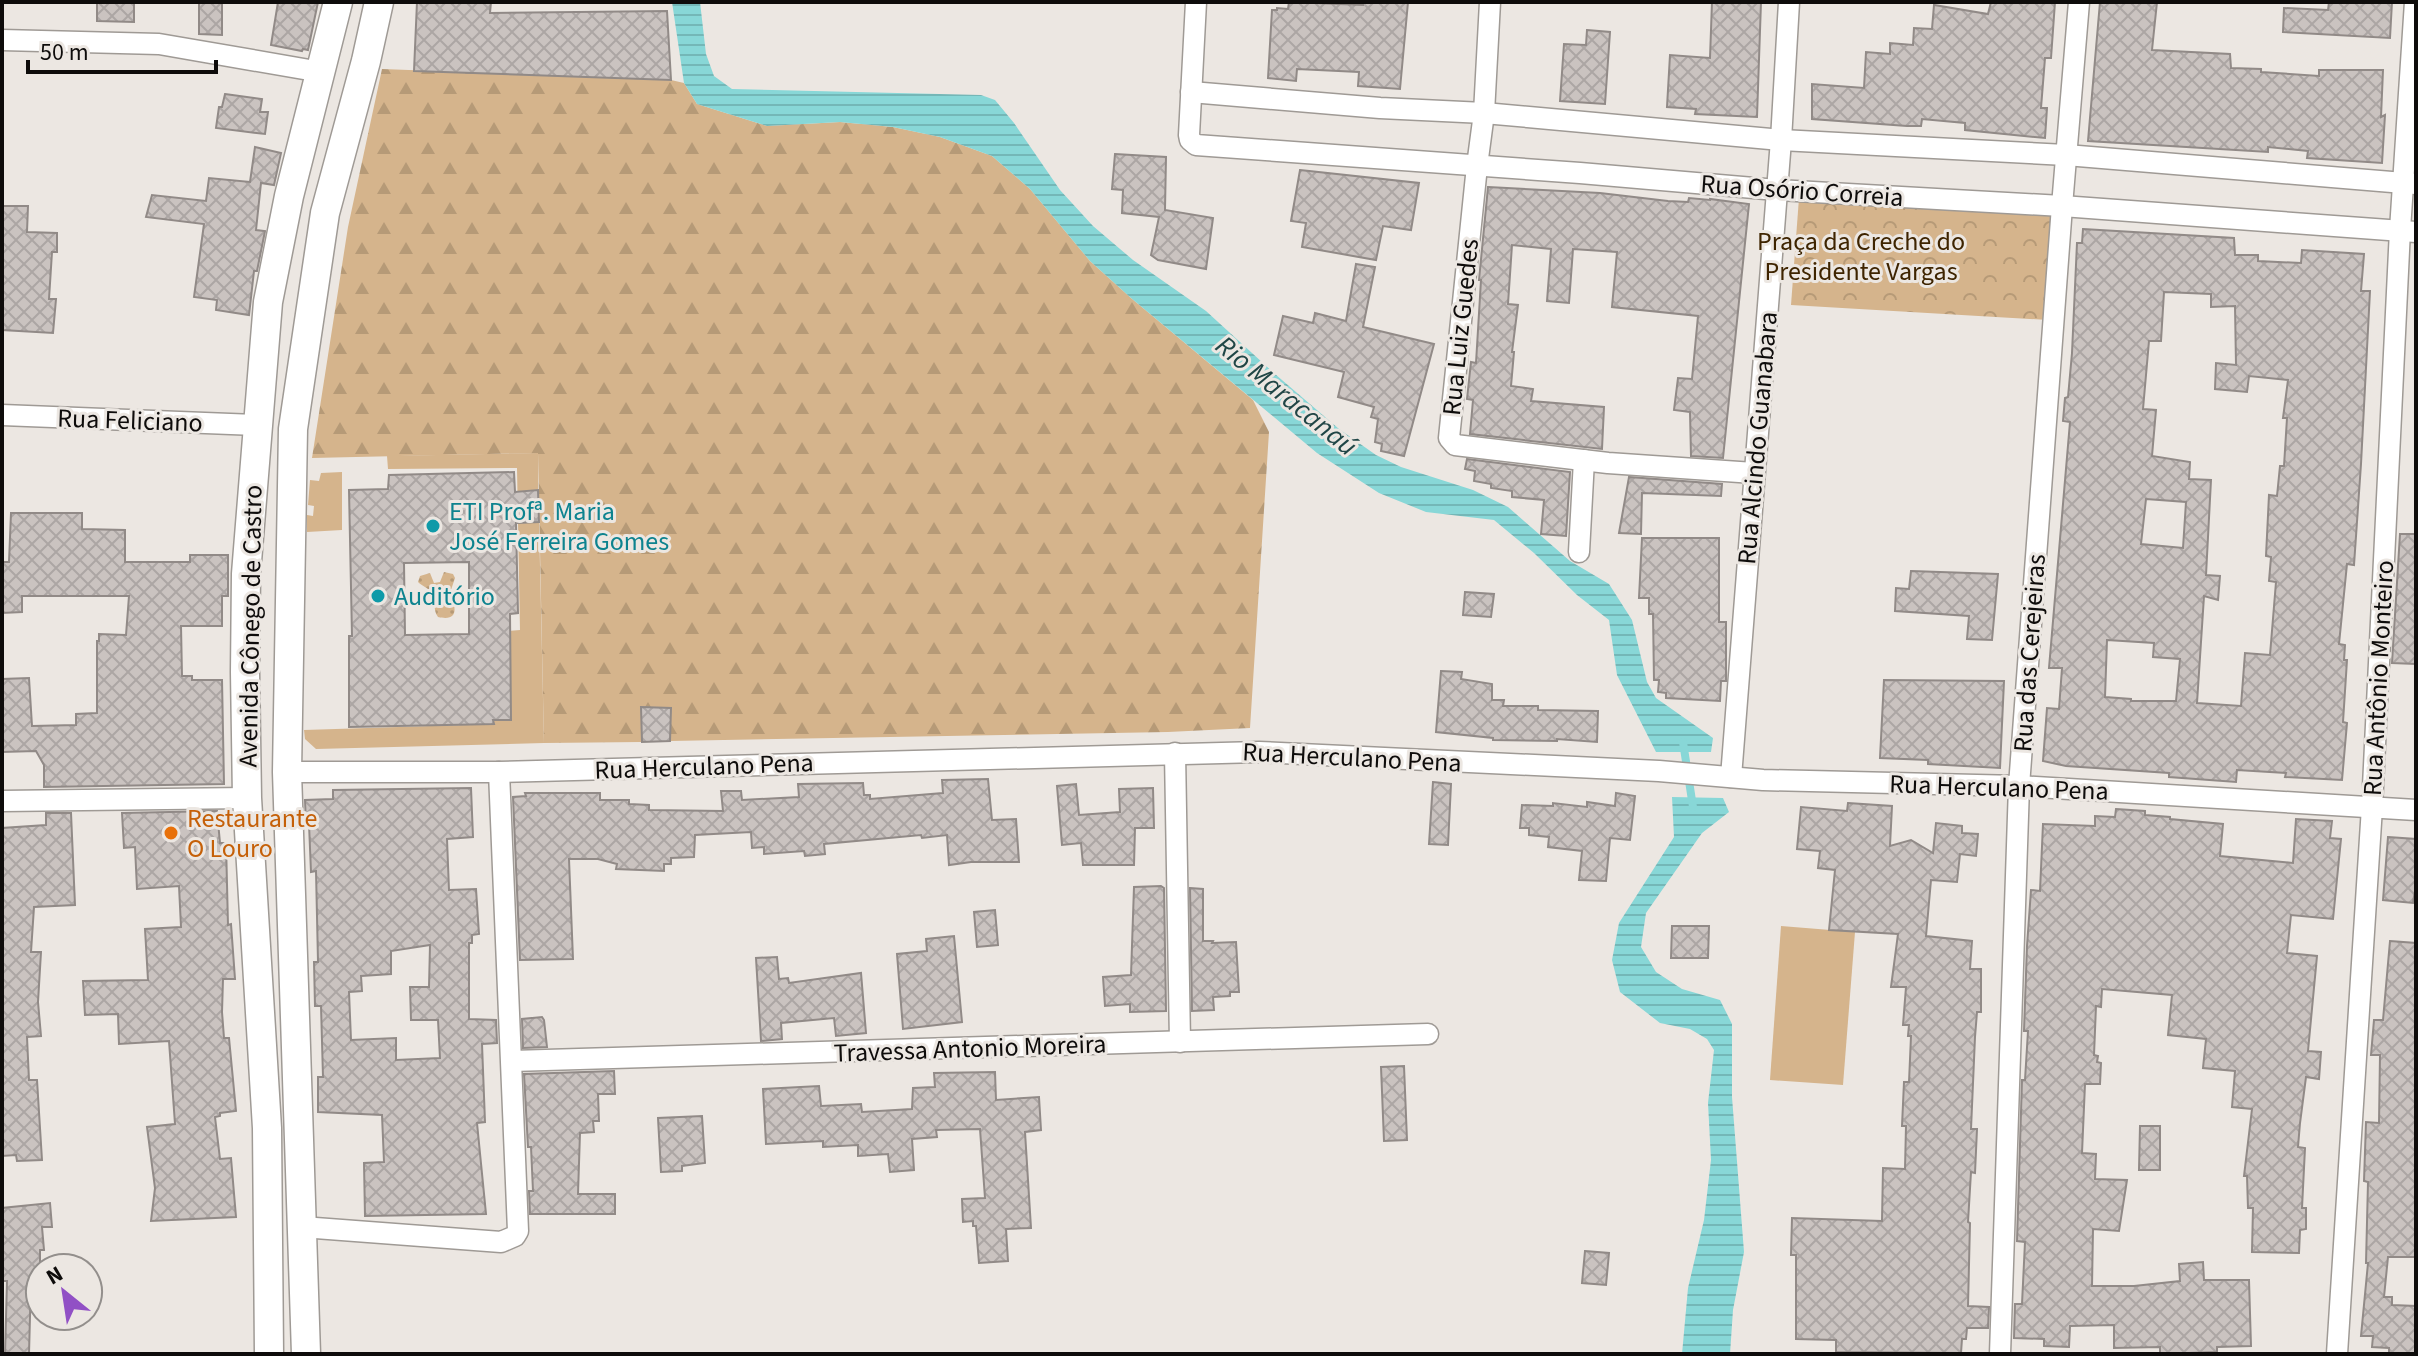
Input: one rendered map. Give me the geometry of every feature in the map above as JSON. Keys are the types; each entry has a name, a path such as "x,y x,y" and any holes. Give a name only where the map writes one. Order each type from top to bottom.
{"main road":[{"name":"Avenida Cônego de Castro","path":"269,1354 267,1128 247,798 246,574 268,302 289,196 338,2"},
{"name":"Avenida Cônego de Castro","path":"306,1354 287,772 293,429 325,213 379,2"}],"street":[{"path":"1191,92 1196,2"},
{"name":"Rua Luiz Guedes","path":"1490,2 1484,113 1449,438 1455,445 1584,460 1754,473"},
{"name":"Rua Alcindo Guanabara","path":"1724,777 1754,473 1789,2"},
{"name":"Rua das Cerejeiras","path":"2000,1354 2019,786 2079,2"},
{"name":"Rua Antônio Monteiro","path":"2337,1354 2408,231 2415,2"},
{"path":"2,40 159,44 321,72"},
{"name":"Rua Osório Correia","path":"2408,231 2062,206 1777,190 1196,145 1190,140 1191,92 1380,108 1484,113 1781,140 2066,155 2410,183"},
{"name":"Rua Feliciano","path":"2,415 258,425"},
{"path":"1579,552 1584,460"},
{"name":"Rua Herculano Pena","path":"287,772 499,772 1259,752 1659,771 1724,777 2019,786 2416,810"},
{"path":"1175,753 1180,1042"},
{"path":"302,1227 501,1242 515,1236 519,1227 499,772"},
{"path":"2,801 247,798"},
{"name":"Travessa Antonio Moreira","path":"512,1061 1428,1034"}],"green space":[{"path":"382,69 671,80 684,83 697,104 767,126 840,122 893,127 940,137 992,156 1030,189 1090,261 1253,400 1269,432 1250,728 670,741 671,708 642,707 642,742 544,743 538,453 312,458 348,227"},
{"name":"Praça da Creche do Presidente Vargas","path":"1799,198 2059,216 2048,320 1791,305"},
{"path":"538,453 538,490 531,491 525,522 539,522 544,743 316,749 305,739 304,730 494,724 493,632 520,630 517,468 388,469 387,456"},
{"path":"342,472 342,530 307,532 307,515 313,516 314,506 308,505 310,480 319,481 321,473"},
{"path":"444,572 453,574 455,578 450,593 453,615 445,618 438,617 432,593 418,582 420,576 430,573 434,583 440,582"},
{"path":"1781,926 1855,932 1843,1085 1770,1080"}],"water":[{"path":"672,2 700,2 706,54 714,76 732,89 981,95 995,100 1060,190 1093,226 1133,260 1206,311 1339,429 1376,455 1401,467 1473,490 1508,507 1570,561 1609,584 1632,620 1647,682 1656,698 1713,738 1711,752 1656,752 1617,675 1609,620 1577,595 1534,553 1494,520 1426,512 1379,493 1317,453 1090,261 1030,189 992,156 940,137 893,127 840,122 767,126 697,104 684,83"},
{"path":"1672,797 1723,798 1729,812 1702,833 1646,913 1641,947 1656,972 1682,989 1720,1000 1732,1024 1732,1097 1744,1252 1733,1310 1730,1354 1682,1354 1688,1288 1704,1220 1711,1160 1708,1103 1714,1050 1707,1039 1690,1029 1660,1023 1620,992 1612,960 1619,923 1674,837"}],"building":[{"path":"97,2 134,2 134,22 97,21"},
{"path":"199,2 222,2 222,35 199,34"},
{"path":"278,2 318,2 308,50 271,45"},
{"path":"417,2 491,2 490,13 667,11 671,80 414,71"},
{"path":"1289,2 1363,5 1363,2 1408,2 1400,89 1358,86 1359,72 1297,69 1296,81 1268,78 1272,10 1288,9"},
{"path":"1712,2 1761,2 1757,117 1695,114 1696,109 1667,107 1670,55 1710,58"},
{"path":"1991,2 2055,2 2051,58 2045,58 2041,108 2047,108 2045,138 1965,130 1965,123 1922,119 1921,126 1907,126 1812,119 1812,84 1864,88 1866,52 1890,54 1890,43 1913,45 1914,28 1932,29 1934,5 1988,14"},
{"path":"2100,2 2157,2 2152,50 2230,54 2231,68 2261,69 2261,72 2319,76 2319,70 2383,70 2381,117 2385,115 2382,163 2307,158 2308,151 2268,147 2268,152 2088,141"},
{"path":"2329,2 2392,2 2390,38 2283,32 2284,8 2328,10"},
{"path":"1587,30 1610,32 1605,104 1560,101 1564,44 1586,45"},
{"path":"225,94 262,99 260,112 268,112 265,134 216,128 219,107 222,107"},
{"path":"255,147 281,153 274,185 261,183 256,230 265,231 257,271 254,271 249,315 216,310 217,300 194,297 204,224 146,217 152,195 206,201 209,178 250,182"},
{"path":"1115,154 1166,157 1165,210 1213,218 1206,269 1158,260 1151,255 1159,217 1122,213 1123,190 1112,189"},
{"path":"1300,170 1419,183 1411,230 1383,226 1376,260 1302,247 1306,223 1291,221"},
{"path":"1488,187 1600,193 1668,201 1710,199 1749,204 1723,458 1691,456 1690,412 1674,410 1678,378 1692,379 1698,316 1612,307 1617,252 1573,249 1569,303 1547,301 1551,249 1512,245 1508,304 1518,305 1511,386 1533,389 1531,401 1604,407 1602,449 1470,434 1473,400 1467,399 1471,362 1476,363 1479,280"},
{"path":"2,206 28,206 27,232 57,233 57,252 52,252 49,299 56,299 53,333 2,330"},
{"path":"2083,229 2234,238 2235,255 2258,255 2258,261 2301,263 2302,250 2364,254 2361,291 2370,291 2361,464 2354,565 2347,564 2339,644 2345,645 2344,660 2347,660 2343,722 2347,723 2342,780 2285,777 2286,773 2237,770 2236,782 2169,777 2169,773 2066,766 2043,761 2047,708 2059,709 2062,668 2049,668 2070,422 2063,421 2072,353 2077,243 2082,243","holes":["2164,292 2211,294 2211,307 2235,306 2236,365 2216,363 2215,389 2247,392 2249,376 2288,380 2283,418 2287,418 2284,466 2280,466 2277,496 2269,495 2266,556 2271,557 2269,581 2276,582 2270,655 2245,653 2241,706 2197,703 2204,596 2218,600 2220,576 2206,575 2211,480 2189,479 2190,462 2152,456 2156,410 2143,409 2149,341 2161,341","2146,499 2186,502 2183,548 2141,544","2107,640 2154,643 2153,657 2180,659 2176,701 2131,701 2105,697"]},
{"path":"1356,264 1375,267 1363,327 1434,344 1404,456 1381,451 1382,444 1375,442 1378,419 1371,417 1374,407 1338,397 1344,372 1274,355 1283,316 1313,323 1315,313 1346,321"},
{"path":"1467,459 1570,472 1566,536 1541,534 1544,500 1512,497 1512,491 1491,488 1491,484 1474,481 1475,471 1465,469"},
{"path":"514,472 515,492 538,490 539,522 516,523 518,613 510,614 511,720 493,720 494,724 349,727 349,636 352,636 349,490 388,489 389,475","holes":["469,562 469,634 405,635 404,563"]},
{"path":"1629,477 1722,484 1721,496 1642,493 1641,534 1619,533"},
{"path":"11,513 82,513 82,529 125,530 125,562 190,562 190,555 228,555 228,596 222,596 222,626 181,626 182,676 192,676 192,680 222,680 224,784 44,787 44,765 36,751 2,752 2,679 29,678 32,726 76,725 76,714 97,713 97,641 99,634 126,635 129,596 22,596 22,612 2,613 2,562 9,562"},
{"path":"2400,534 2416,534 2416,664 2392,663"},
{"path":"1642,538 1719,538 1719,622 1726,622 1726,681 1721,681 1720,701 1666,698 1666,693 1658,692 1659,680 1654,680 1653,614 1649,614 1649,598 1639,598"},
{"path":"1911,571 1998,574 1992,640 1967,639 1969,616 1895,611 1896,588 1909,589"},
{"path":"1465,592 1494,594 1491,617 1463,615"},
{"path":"1441,671 1462,672 1461,679 1492,684 1492,700 1504,700 1503,706 1598,711 1597,742 1493,740 1436,732"},
{"path":"1884,680 2004,681 2000,768 1880,758"},
{"path":"641,707 671,708 670,741 642,742"},
{"path":"988,779 992,820 1016,819 1019,862 949,865 947,835 824,844 825,854 805,856 804,851 764,854 764,847 752,848 751,832 695,835 694,857 671,858 671,864 664,864 664,871 616,869 617,864 598,859 569,859 573,959 520,960 513,797 526,796 525,793 600,793 600,800 629,800 629,804 649,805 649,810 723,811 721,791 741,791 742,800 799,797 798,784 863,783 864,795 870,795 870,799 943,793 942,780"},
{"path":"1433,782 1451,784 1448,845 1429,844"},
{"path":"1076,784 1079,815 1120,812 1119,789 1153,788 1154,828 1135,828 1134,865 1083,865 1081,843 1062,845 1057,786"},
{"path":"471,788 473,837 447,839 449,890 476,889 479,934 472,935 472,943 469,943 469,1019 496,1020 497,1043 482,1044 485,1122 477,1123 486,1214 365,1216 364,1163 384,1162 382,1115 318,1112 318,1077 323,1077 321,1006 315,1006 314,962 318,962 316,871 311,872 305,800 333,799 333,790","holes":["430,945 429,987 410,987 411,1020 438,1020 440,1058 396,1060 396,1038 351,1040 349,992 362,991 361,976 391,974 391,951"]},
{"path":"1616,793 1635,796 1630,840 1610,838 1606,881 1579,880 1582,851 1548,847 1549,837 1529,835 1529,828 1520,828 1522,805 1553,806 1553,803 1587,807 1587,802 1615,806"},
{"path":"1848,803 1892,806 1890,846 1911,840 1933,853 1936,823 1962,826 1962,833 1978,834 1976,856 1960,854 1957,882 1931,880 1926,936 1972,941 1970,969 1981,969 1981,1012 1977,1012 1971,1129 1977,1129 1968,1222 1968,1306 1989,1307 1988,1328 1967,1328 1961,1353 1836,1352 1836,1340 1796,1339 1796,1255 1791,1255 1792,1218 1882,1221 1883,1168 1905,1169 1906,1126 1902,1126 1904,1082 1909,1082 1911,1036 1908,1036 1909,1025 1903,1025 1906,987 1891,987 1898,934 1829,930 1835,870 1818,868 1820,851 1797,849 1801,807 1847,811"},
{"path":"2116,809 2145,811 2145,815 2170,819 2223,824 2220,856 2293,863 2296,819 2332,821 2330,838 2341,839 2333,919 2291,915 2287,953 2317,956 2308,1051 2321,1052 2319,1079 2306,1077 2300,1123 2298,1147 2305,1148 2302,1208 2306,1208 2306,1229 2300,1230 2299,1253 2252,1252 2253,1208 2248,1208 2247,1176 2244,1176 2252,1109 2232,1107 2235,1071 2203,1068 2206,1039 2168,1035 2172,995 2102,989 2101,1007 2096,1006 2094,1055 2101,1063 2100,1084 2085,1084 2082,1153 2096,1154 2095,1179 2127,1180 2119,1231 2093,1229 2092,1286 2180,1281 2179,1264 2203,1262 2204,1280 2249,1280 2251,1346 2217,1347 2217,1352 2160,1354 2160,1347 2114,1348 2114,1325 2070,1326 2069,1347 2044,1346 2044,1339 2014,1338 2015,1304 2022,1304 2025,1242 2017,1241 2022,1080 2025,1080 2028,1031 2024,1031 2027,946 2031,890 2040,891 2043,824 2095,826 2095,816 2115,817"},
{"path":"217,811 220,843 226,843 228,925 231,924 235,979 223,979 222,1012 224,1038 229,1038 236,1111 220,1113 215,1117 220,1159 231,1158 236,1217 151,1221 155,1188 147,1127 175,1124 169,1041 119,1044 118,1014 85,1015 83,981 148,980 145,929 181,927 179,886 137,889 135,847 124,848 122,813"},
{"path":"46,813 71,813 75,905 34,907 31,952 41,952 38,1002 41,1036 27,1037 29,1080 37,1080 42,1160 17,1161 16,1155 2,1156 2,828 46,825"},
{"path":"2388,837 2416,839 2413,903 2383,900"},
{"path":"1134,887 1164,888 1166,1011 1130,1012 1130,1004 1105,1006 1103,977 1131,975"},
{"path":"1190,888 1203,889 1203,941 1236,942 1239,992 1213,997 1214,1010 1192,1011"},
{"path":"995,910 998,945 977,947 974,912"},
{"path":"1672,926 1709,926 1708,958 1671,958"},
{"path":"954,936 962,1022 903,1029 897,954 927,951 926,939"},
{"path":"2390,941 2416,943 2416,1257 2388,1257 2384,1297 2392,1297 2392,1305 2416,1306 2416,1354 2389,1354 2389,1348 2372,1347 2373,1336 2361,1336 2368,1263 2368,1182 2364,1181 2366,1122 2379,1123 2380,1055 2371,1055 2374,1020 2383,1020"},
{"path":"777,957 779,979 788,978 789,983 861,973 866,1033 836,1036 834,1018 781,1023 782,1039 761,1041 756,958"},
{"path":"542,1017 547,1047 523,1048 522,1019"},
{"path":"1404,1066 1407,1140 1384,1141 1381,1067"},
{"path":"614,1071 615,1094 598,1094 599,1121 593,1121 594,1132 580,1133 578,1194 615,1194 615,1214 530,1214 529,1191 533,1191 524,1074"},
{"path":"995,1072 996,1100 1039,1097 1041,1130 1025,1132 1031,1228 1006,1229 1008,1261 979,1263 976,1226 973,1226 973,1221 963,1222 962,1199 985,1198 980,1129 936,1130 937,1137 912,1139 914,1170 890,1172 888,1154 858,1156 858,1145 823,1147 823,1141 766,1144 763,1089 819,1086 821,1106 861,1104 862,1112 912,1109 913,1088 935,1087 934,1073"},
{"path":"702,1116 705,1163 682,1166 682,1171 661,1172 658,1118"},
{"path":"2140,1126 2160,1126 2160,1170 2139,1170"},
{"path":"50,1203 52,1227 42,1227 44,1250 24,1252 24,1332 30,1332 29,1354 5,1354 7,1281 2,1281 2,1208"},
{"path":"1585,1251 1609,1253 1606,1285 1582,1283"}],"waterway":[{"name":"Rio Maracanaú","path":"1683,742 1693,807"}],"place":[{"name":"ETI Profª. Maria José Ferreira Gomes","path":"433,526"},
{"name":"Auditório","path":"378,596"},
{"name":"Restaurante O Louro","path":"171,833"}]}
